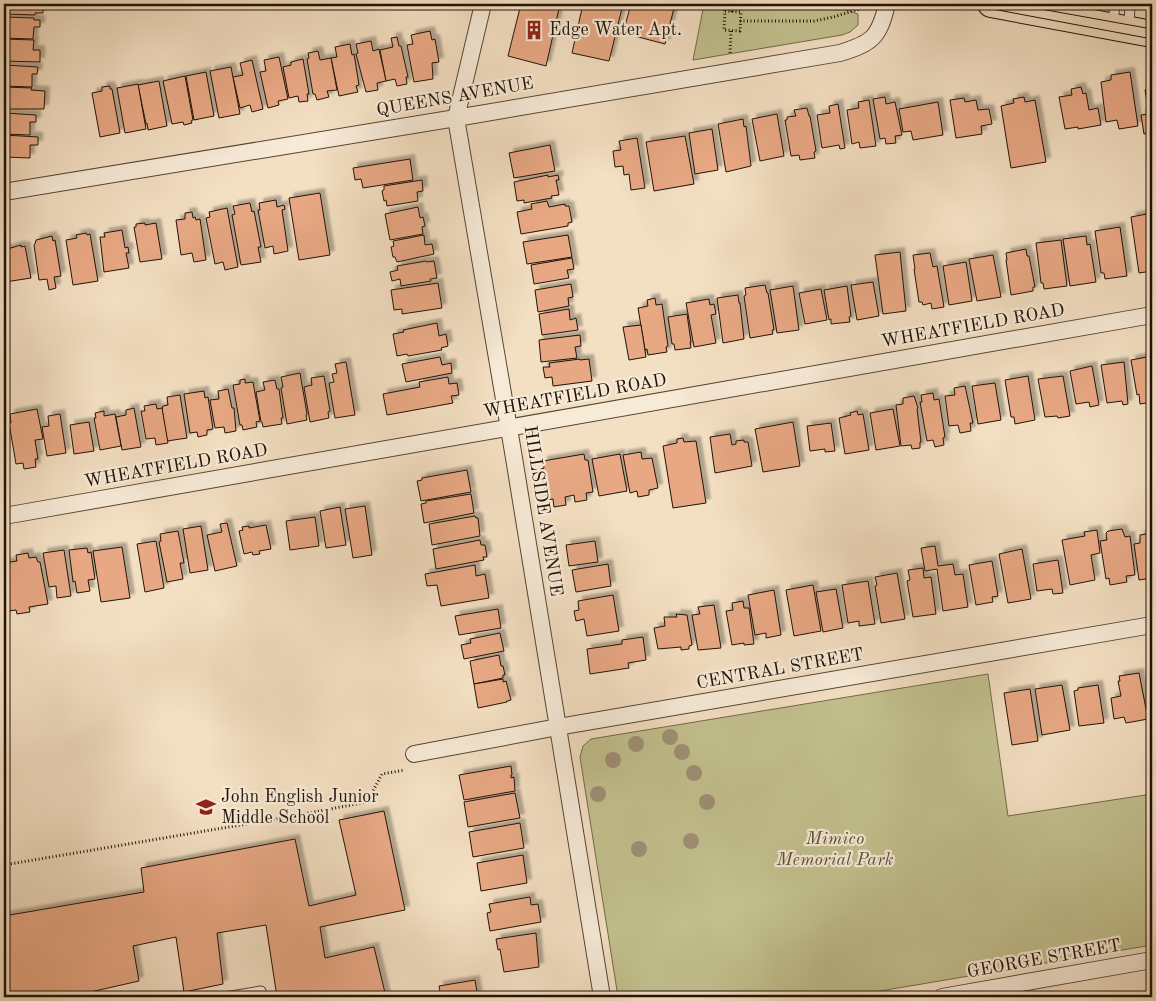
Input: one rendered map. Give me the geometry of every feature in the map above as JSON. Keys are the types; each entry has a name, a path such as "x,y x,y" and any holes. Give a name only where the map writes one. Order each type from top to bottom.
{"main road":[{"path":"991,4 1127,24"}],"street":[{"name":"HILLSIDE AVENUE","path":"483,4 456,118 602,997"},
{"name":"QUEENS AVENUE","path":"4,192 840,53 861,46 873,38 883,20 887,4"},
{"name":"WHEATFIELD ROAD","path":"4,516 1152,315"},
{"name":"CENTRAL STREET","path":"414,754 558,727 1152,625"},
{"name":"GEORGE STREET","path":"942,997 1152,960"}],"lane":[{"path":"1127,24 1130,4"},
{"path":"225,997 260,991 261,997"}],"path":[{"path":"732,4 732,12"},
{"path":"740,21 814,20 833,17 860,9"},
{"path":"725,11 732,12 741,12 740,31 724,30 725,11"},
{"path":"4,865 367,802 382,774 410,769 414,754"}],"green space":[{"path":"704,4 829,4 858,14 858,25 850,32 842,35 693,60"},
{"name":"Mimico Memorial Park","path":"988,674 1008,816 1152,794 1152,945 845,997 618,997 580,757 583,746 591,739"}],"building":[{"path":"4,4 43,4 43,13 35,13 35,15 5,14"},
{"name":"Edge Water Apt.","path":"521,4 560,4 546,66 508,56"},
{"name":"Edge Water Apt.","path":"583,4 623,4 609,61 572,53"},
{"path":"631,4 675,4 665,44 623,33"},
{"path":"6,17 34,18 34,20 40,20 40,27 34,27 33,39 4,38 4,19"},
{"path":"430,31 432,40 435,39 439,62 432,63 433,79 414,82 407,45 413,44 411,35"},
{"path":"397,37 408,77 406,77 407,84 397,86 395,79 386,81 380,50 393,47 391,38"},
{"path":"4,39 34,40 33,50 40,50 40,62 4,61"},
{"path":"371,41 373,51 379,49 386,81 377,83 378,90 366,92 356,54 358,53 356,44"},
{"path":"350,44 352,55 354,54 359,85 356,86 358,92 339,96 331,58 337,57 335,47"},
{"path":"318,51 320,60 331,58 337,90 327,91 329,97 317,100 315,94 313,94 307,59 309,58 308,53"},
{"path":"279,57 288,99 278,101 279,105 268,108 260,72 266,71 264,60"},
{"path":"303,59 309,94 307,94 308,101 299,102 298,96 289,98 283,67 291,65 291,62"},
{"path":"252,60 263,109 252,112 250,105 240,108 233,77 243,75 240,63"},
{"path":"4,65 38,67 37,74 32,74 32,87 4,86"},
{"path":"231,67 240,114 219,118 210,71"},
{"path":"206,72 214,116 194,120 186,76"},
{"path":"1130,72 1138,126 1119,129 1117,120 1106,122 1101,82 1111,80 1111,75"},
{"path":"185,76 193,120 191,121 192,123 184,125 183,122 172,124 163,81"},
{"path":"159,81 167,126 148,130 138,85"},
{"path":"138,84 146,129 125,133 117,88"},
{"path":"110,86 120,133 100,137 92,93 102,91 102,87"},
{"path":"4,87 32,88 31,90 45,91 44,109 4,109"},
{"path":"1081,87 1083,94 1086,93 1089,110 1098,108 1101,125 1065,129 1059,97 1072,95 1071,89"},
{"path":"1152,89 1152,132 1144,134 1141,115 1149,114 1145,90"},
{"path":"885,97 886,104 895,102 902,135 895,136 896,143 886,144 885,138 880,139 873,99"},
{"path":"1024,97 1025,102 1035,100 1046,162 1011,168 1001,106 1014,103 1013,99"},
{"path":"964,98 965,102 976,100 978,110 989,109 992,124 981,126 982,134 956,138 950,100"},
{"path":"869,100 876,146 860,148 859,142 852,144 847,110 859,108 858,102"},
{"path":"938,102 943,135 913,140 911,131 903,132 899,109"},
{"path":"838,104 845,148 840,149 839,145 822,148 817,115 830,113 829,106"},
{"path":"807,108 816,151 814,152 815,158 800,160 799,155 791,156 785,120 787,120 787,117 796,116 794,110"},
{"path":"4,113 36,115 36,122 30,122 30,135 4,134"},
{"path":"777,114 784,156 760,161 752,119"},
{"path":"743,119 744,127 746,126 751,166 726,172 718,124"},
{"path":"712,129 718,170 695,174 689,133"},
{"path":"4,135 38,137 38,145 30,145 30,158 4,157"},
{"path":"685,136 694,184 654,191 646,142"},
{"path":"637,138 645,188 631,190 629,174 624,175 623,166 615,167 613,151 621,150 619,141"},
{"path":"550,145 555,171 514,178 509,153"},
{"path":"410,159 413,180 363,188 361,179 355,180 353,168"},
{"path":"548,175 548,177 558,175 559,180 556,180 559,195 524,203 524,200 517,201 514,182"},
{"path":"422,180 423,191 417,192 418,201 387,206 382,191 384,186"},
{"path":"320,193 330,255 299,260 289,198"},
{"path":"276,200 277,207 284,205 285,209 282,210 288,251 274,254 273,246 265,248 258,210 260,210 259,203"},
{"path":"547,201 549,207 565,204 565,206 569,206 572,222 568,223 568,226 521,234 517,212 532,209 531,204"},
{"path":"250,203 252,212 254,211 261,247 258,247 261,262 241,265 232,215 235,214 233,206"},
{"path":"418,207 420,218 423,217 425,226 422,227 423,234 390,240 385,214"},
{"path":"227,208 238,267 225,270 223,262 215,264 206,218 210,217 209,212"},
{"path":"192,212 193,218 195,217 196,220 200,219 206,260 194,262 192,253 181,255 176,220 185,219 185,213"},
{"path":"1152,213 1152,271 1139,273 1131,217"},
{"path":"145,223 145,225 156,223 162,259 140,262 134,227 136,227 136,224"},
{"path":"1120,227 1127,276 1105,279 1104,273 1101,273 1095,231"},
{"path":"122,230 125,248 128,247 129,253 126,253 129,268 104,272 100,237 105,237 104,233"},
{"path":"86,233 87,235 90,234 98,281 73,285 66,240 77,238 76,235"},
{"path":"424,235 425,245 432,244 434,254 397,262 395,257 393,257 391,247 394,246 393,241"},
{"path":"568,235 572,257 527,264 523,242"},
{"path":"52,236 53,241 55,240 61,276 54,277 56,288 49,290 47,279 39,280 34,245 36,240"},
{"path":"1086,236 1087,245 1090,244 1096,282 1070,286 1063,239"},
{"path":"1061,240 1067,286 1044,289 1043,283 1041,283 1036,243"},
{"path":"21,245 21,247 25,246 31,278 5,282 4,250"},
{"path":"1026,249 1035,287 1033,287 1033,291 1011,295 1006,253"},
{"path":"900,252 906,311 883,314 875,255"},
{"path":"930,253 933,267 937,266 944,307 932,309 931,303 923,305 922,302 919,302 913,255"},
{"path":"993,255 1001,297 977,301 969,259"},
{"path":"572,258 574,269 567,270 569,278 534,284 531,265"},
{"path":"434,261 437,278 430,279 431,281 401,286 400,279 392,281 390,272 398,270 397,266"},
{"path":"966,262 972,301 949,305 943,266"},
{"path":"873,282 879,316 857,320 851,285"},
{"path":"438,283 442,308 402,314 402,309 394,310 391,290"},
{"path":"571,284 573,297 568,298 569,306 538,312 535,290"},
{"path":"765,285 768,293 773,334 750,338 744,296 746,295 745,288"},
{"path":"793,286 799,330 777,333 770,290"},
{"path":"847,286 850,322 831,324 824,290"},
{"path":"821,289 827,320 805,324 799,293"},
{"path":"738,295 744,339 723,343 717,298"},
{"path":"655,298 656,305 662,304 668,346 666,347 667,352 648,355 647,349 645,350 638,308 648,306 647,300"},
{"path":"709,299 710,305 714,304 716,314 711,315 716,343 694,347 686,303"},
{"path":"569,309 570,320 576,318 578,330 542,335 539,314"},
{"path":"687,314 691,348 675,350 674,344 672,344 668,317"},
{"path":"437,323 439,336 446,334 448,346 441,348 442,350 397,356 393,334"},
{"path":"641,325 646,357 629,360 623,327"},
{"path":"580,335 581,346 575,347 577,358 541,362 539,340"},
{"path":"1152,356 1152,402 1140,404 1131,360"},
{"path":"440,357 442,365 451,363 452,373 406,382 402,364"},
{"path":"589,359 592,381 553,386 552,377 545,378 543,367 550,367 549,363"},
{"path":"346,362 355,415 335,418 329,383 334,382 332,374 337,373 335,364"},
{"path":"1124,362 1128,404 1123,405 1122,401 1107,403 1101,365"},
{"path":"1092,366 1099,405 1090,407 1089,402 1076,404 1070,371"},
{"path":"300,373 307,420 287,424 281,377"},
{"path":"324,376 330,411 328,412 329,418 310,422 304,387 312,385 311,378"},
{"path":"1028,376 1035,420 1015,424 1014,417 1011,417 1005,380"},
{"path":"1063,376 1070,416 1058,418 1057,416 1045,417 1038,379"},
{"path":"448,377 449,384 457,383 459,395 451,396 453,403 387,415 383,394 420,387 419,382"},
{"path":"245,379 245,383 253,382 260,421 256,422 257,427 243,430 242,425 240,425 233,385 240,384 240,380"},
{"path":"275,380 277,389 279,389 283,418 281,418 282,424 263,427 256,392 265,390 263,382"},
{"path":"995,383 1001,420 978,424 972,386"},
{"path":"965,386 973,423 970,423 971,431 960,433 958,425 949,426 945,396 955,395 954,388"},
{"path":"228,389 232,408 234,408 236,431 225,433 224,427 215,428 210,400 219,399 218,391"},
{"path":"204,391 205,398 208,397 213,429 207,430 207,435 198,437 197,432 190,433 184,394"},
{"path":"933,393 934,400 939,399 945,437 943,438 944,445 935,447 933,440 927,441 920,402 922,402 921,395"},
{"path":"180,395 187,438 167,441 162,409 163,406 168,405 167,397"},
{"path":"914,396 918,408 921,442 920,448 912,449 911,445 901,446 896,405 903,404 903,398"},
{"path":"156,404 157,409 162,408 168,443 156,445 155,438 146,439 141,411 145,411 144,406"},
{"path":"134,408 141,447 122,450 116,417 126,415 126,410"},
{"path":"37,409 43,439 35,440 38,459 35,459 36,467 24,469 23,463 16,464 9,423 11,423 10,414"},
{"path":"893,409 900,446 876,450 870,413"},
{"path":"104,411 104,416 115,414 121,446 100,450 94,418 96,418 95,413"},
{"path":"857,411 858,415 863,414 869,450 845,454 839,418 851,415 850,413"},
{"path":"60,414 66,453 47,456 42,427 49,426 48,416"},
{"path":"89,422 94,451 74,454 70,425"},
{"path":"793,422 800,466 763,472 755,429"},
{"path":"831,423 835,451 825,452 825,449 810,451 807,426"},
{"path":"730,434 732,445 736,444 736,441 744,440 744,442 748,442 752,466 715,473 710,437"},
{"path":"683,438 684,442 696,441 706,503 673,508 663,446 677,443 677,439"},
{"path":"641,452 642,459 652,458 658,488 649,490 649,495 638,497 637,491 630,493 623,455"},
{"path":"584,454 585,460 588,460 593,492 586,493 587,500 575,502 574,495 565,497 566,505 554,507 553,499 547,500 541,469 544,468 543,461"},
{"path":"620,454 627,491 599,496 592,459"},
{"path":"467,470 471,492 421,501 417,481 422,480 422,478"},
{"path":"471,494 474,513 424,523 421,504 426,503 426,501"},
{"path":"365,506 372,555 353,558 345,509"},
{"path":"340,507 346,545 326,548 320,511"},
{"path":"475,516 478,518 480,536 432,545 429,524"},
{"path":"315,517 319,546 290,550 286,521"},
{"path":"227,523 237,566 215,571 207,535 222,532 220,524"},
{"path":"266,525 271,549 259,551 260,554 253,555 252,552 244,554 239,531 243,530 242,527 249,526 249,528"},
{"path":"201,526 208,570 190,573 183,529"},
{"path":"1122,529 1125,537 1130,536 1135,575 1126,576 1127,582 1110,585 1109,578 1106,579 1100,541 1107,540 1106,533 1108,531"},
{"path":"1097,530 1100,553 1091,555 1095,580 1070,585 1062,540 1085,536 1084,532"},
{"path":"178,531 184,563 180,563 183,579 167,582 159,542 161,541 160,534"},
{"path":"1152,533 1152,578 1139,580 1134,544 1140,543 1140,535"},
{"path":"480,540 481,545 485,545 487,557 483,557 484,560 436,569 433,549"},
{"path":"156,541 164,588 145,592 137,544"},
{"path":"595,541 598,562 569,566 566,545"},
{"path":"935,546 938,566 953,564 955,575 963,574 968,607 943,611 937,569 925,571 921,548"},
{"path":"122,547 130,598 101,602 93,551"},
{"path":"87,548 88,553 91,552 95,579 88,580 90,591 77,593 75,581 73,582 69,550"},
{"path":"1022,549 1031,599 1008,603 999,554"},
{"path":"64,550 71,596 57,598 56,586 49,587 43,553"},
{"path":"28,553 29,558 36,557 38,562 40,562 48,604 29,607 30,612 17,614 16,610 9,611 4,581 4,563 17,561 16,555"},
{"path":"1058,560 1063,593 1053,594 1052,589 1037,591 1033,564"},
{"path":"992,561 998,596 992,597 993,602 976,605 969,565"},
{"path":"608,564 611,586 576,592 572,570"},
{"path":"475,565 476,576 485,574 489,598 441,606 437,585 427,586 425,574"},
{"path":"923,568 924,578 931,577 936,614 913,617 907,581 910,580 908,570"},
{"path":"897,573 905,619 881,623 875,577"},
{"path":"868,581 875,624 859,626 859,621 848,623 842,585"},
{"path":"813,585 821,631 794,636 786,590"},
{"path":"836,589 843,628 823,632 816,592"},
{"path":"774,590 781,635 766,638 766,633 755,635 748,595"},
{"path":"613,595 619,631 587,636 584,619 576,621 574,611 579,610 578,601"},
{"path":"743,601 744,608 749,608 754,644 732,645 726,611 733,610 732,603"},
{"path":"714,605 721,648 698,650 692,615 700,614 698,607"},
{"path":"498,609 501,628 459,635 455,616"},
{"path":"676,614 687,615 692,645 689,646 689,649 681,650 681,647 658,649 654,628 665,626 664,617 677,617"},
{"path":"500,633 504,651 464,659 461,645 471,643 470,639"},
{"path":"643,637 646,660 628,663 629,668 590,674 587,649 622,644 622,640"},
{"path":"499,655 505,675 503,675 503,678 474,684 470,661"},
{"path":"1139,673 1148,719 1126,723 1124,717 1114,719 1111,698 1121,696 1119,676"},
{"path":"1152,675 1152,707 1147,676"},
{"path":"503,679 503,682 506,681 511,700 478,708 474,684"},
{"path":"1062,685 1070,730 1042,735 1035,689"},
{"path":"1098,685 1104,723 1079,726 1074,691 1078,690 1078,688"},
{"path":"1030,689 1038,741 1012,745 1004,693"},
{"path":"511,766 511,778 514,777 515,791 464,800 459,775"},
{"path":"515,793 520,818 468,827 464,802"},
{"path":"384,811 405,910 320,927 325,958 374,947 386,997 277,997 266,925 217,933 223,984 184,992 176,937 133,946 139,981 86,993 87,997 4,997 4,916 144,892 141,868 295,839 309,906 356,895 339,820"},
{"path":"520,823 524,848 473,857 469,832"},
{"path":"523,855 527,883 481,891 477,863"},
{"path":"530,897 531,905 538,904 541,922 490,931 487,913 491,912 489,904"},
{"path":"536,933 539,967 504,972 500,949 498,950 496,939"},
{"path":"475,980 478,997 441,997 439,986"}],"tram line":[{"path":"966,4 1152,39"},
{"path":"1013,4 1152,29"}],"place":[{"name":"Edge Water Apt.","path":"534,30"},
{"name":"John English Junior Middle School","path":"206,807"}]}
